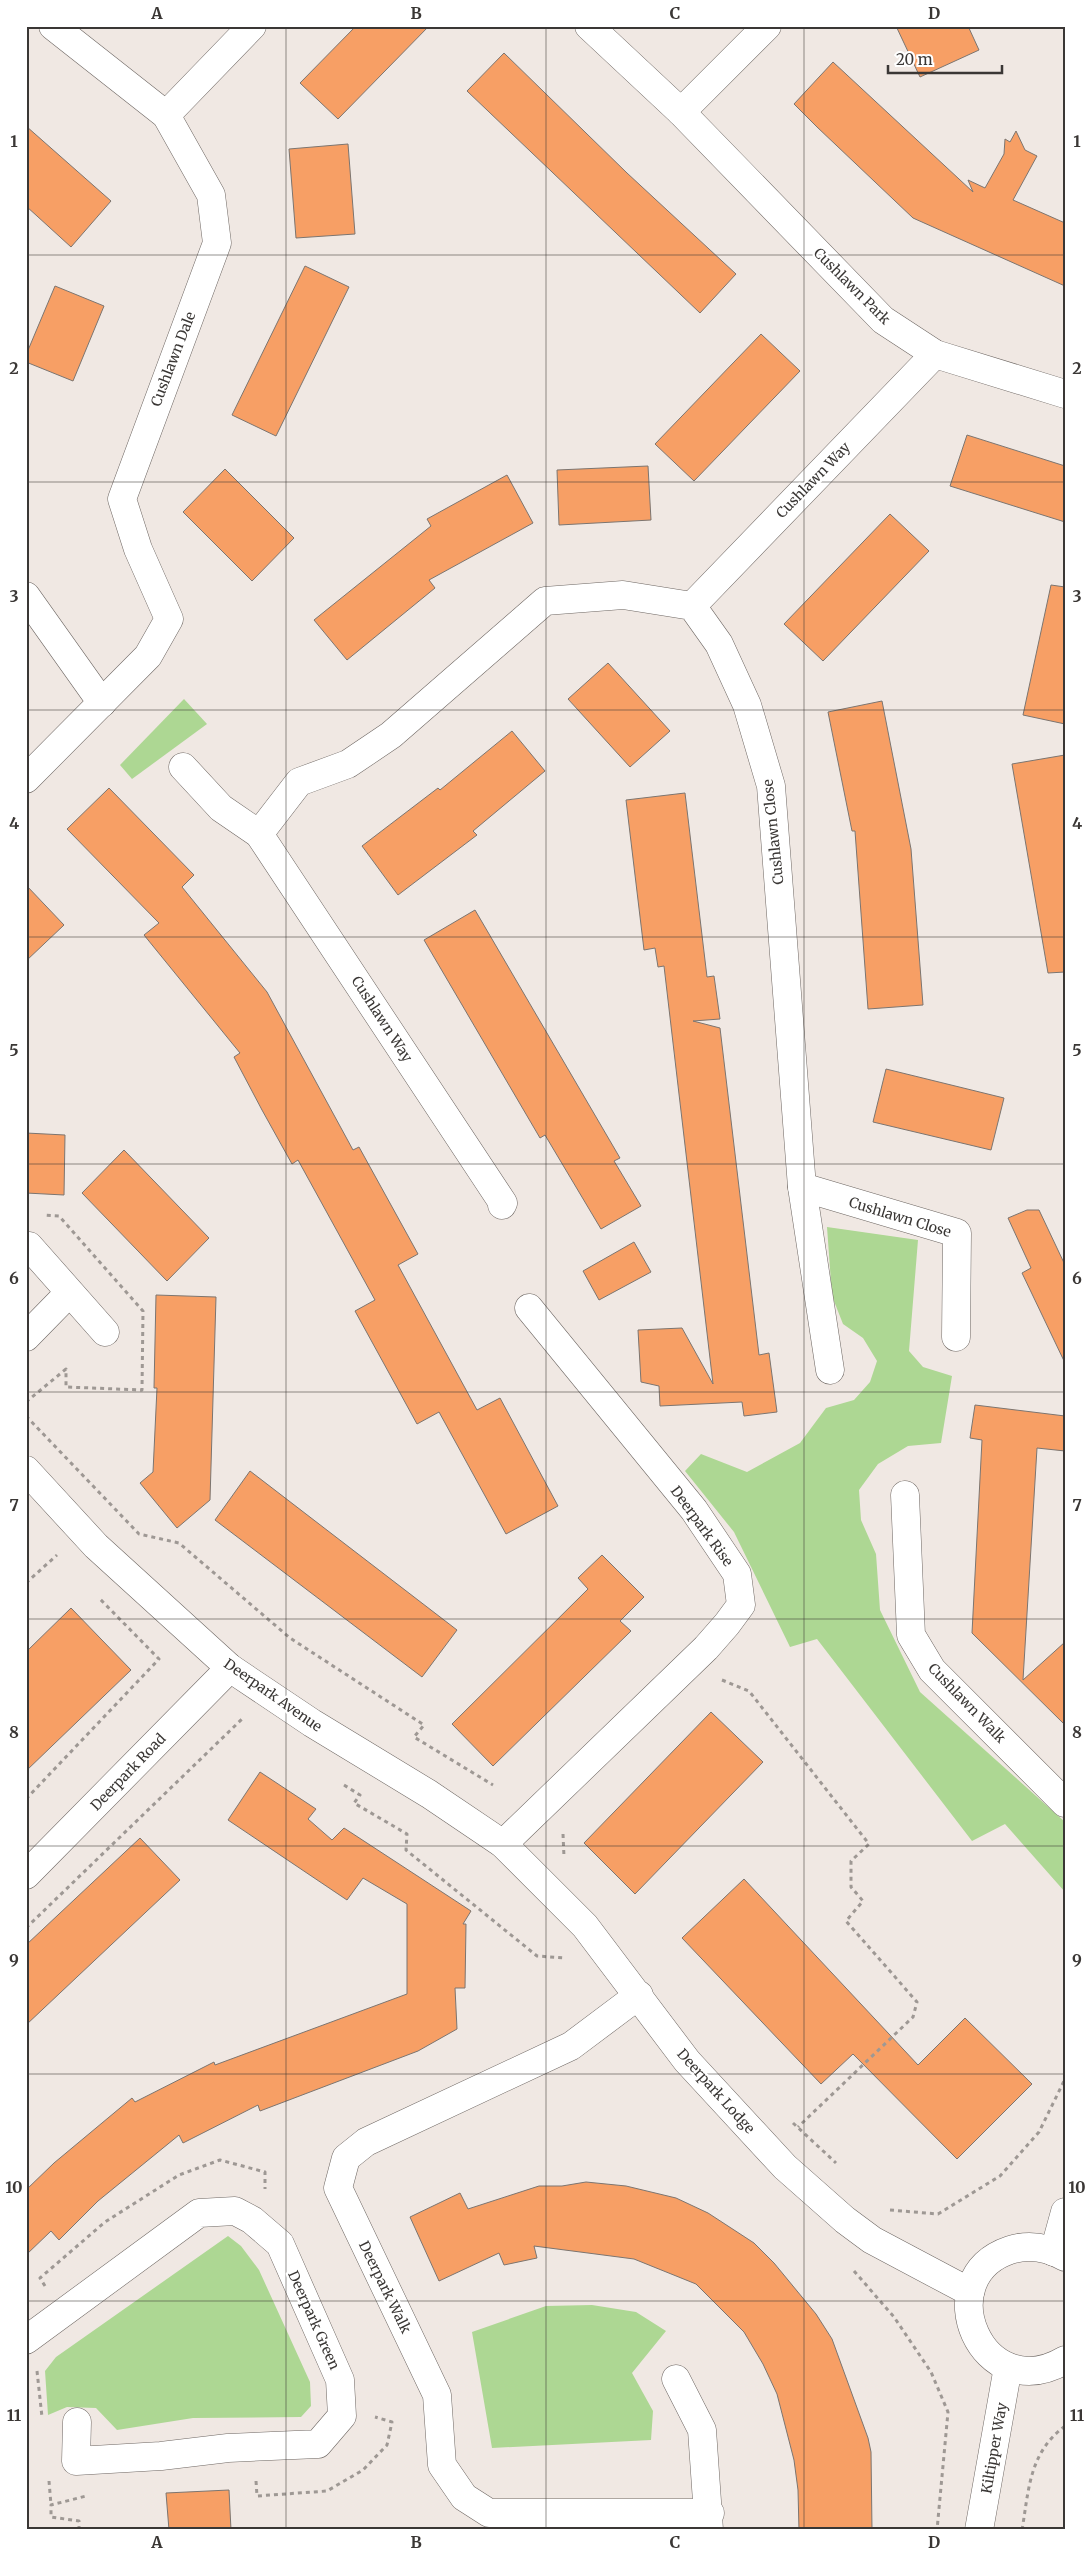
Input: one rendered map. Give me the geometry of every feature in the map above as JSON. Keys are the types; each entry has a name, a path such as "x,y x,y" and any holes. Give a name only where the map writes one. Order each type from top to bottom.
{"street":[{"path":"53,26 166,115 252,26"},
{"name":"Cushlawn Park","path":"589,26 681,112 883,320 935,354 1065,394"},
{"path":"681,112 768,26"},
{"name":"Cushlawn Dale","path":"26,779 148,656 169,619 138,549 122,500 217,243 210,194 166,115"},
{"name":"Cushlawn Way","path":"692,606 935,354"},
{"path":"259,834 299,782 348,764 391,734 545,601 622,595 692,606"},
{"path":"26,596 102,703"},
{"name":"Cushlawn Close","path":"692,606 719,644 747,706 771,786 802,1187 830,1370"},
{"name":"Cushlawn Way","path":"183,766 221,808 259,834 503,1203 502,1206"},
{"name":"Cushlawn Close","path":"802,1187 957,1233 956,1337"},
{"path":"28,1246 105,1332"},
{"path":"26,1337 69,1293"},
{"name":"Deerpark Rise","path":"503,1844 706,1648 741,1605 737,1574 694,1510 529,1308"},
{"name":"Deerpark Avenue","path":"26,1470 96,1546 230,1668 312,1723 429,1794 503,1844"},
{"name":"Cushlawn Walk","path":"905,1495 911,1635 932,1670 1065,1803"},
{"name":"Deerpark Road","path":"26,1876 230,1668"},
{"name":"Deerpark Lodge","path":"503,1844 585,1926 687,2061 785,2167 845,2220 872,2240 970,2292"},
{"name":"Deerpark Walk","path":"639,1995 571,2046 366,2142 346,2158 338,2188 437,2395 442,2465 464,2497 489,2512 710,2521"},
{"name":"Deerpark Green","path":"26,2340 200,2213 235,2211 252,2220 280,2244 340,2380 342,2416 318,2444 228,2448 161,2456 76,2461 77,2422"},
{"path":"1065,2212 1060,2254 1037,2247 1020,2247 1003,2253 988,2262 977,2276 970,2292 970,2322 975,2337 995,2360 1008,2367 1024,2371 1039,2370 1065,2360"},
{"name":"Kiltipper Way","path":"979,2530 1008,2367"},
{"path":"676,2379 702,2430 710,2521"}],"path":[{"path":"26,1416 139,1534 178,1544 290,1638 424,1725 414,1737 493,1785"},
{"path":"26,1583 57,1555 64,1562"},
{"path":"26,1799 159,1659 98,1596"},
{"path":"718,1678 749,1691 869,1844 851,1862 851,1887 862,1901 846,1921 917,2002 913,2017 798,2127"},
{"path":"26,1928 242,1719 250,1724"},
{"path":"336,1780 360,1795 354,1803 407,1834 406,1850 537,1956 567,1958"},
{"path":"563,1826 565,1859"},
{"path":"883,2205 889,2210 938,2214 1000,2176 1039,2132 1065,2079"},
{"path":"791,2120 838,2166"},
{"path":"45,2287 40,2278 105,2222 179,2175 220,2160 265,2172 265,2195"},
{"path":"854,2271 894,2317 925,2364 948,2412 937,2530"},
{"path":"256,2472 257,2496 327,2491 363,2470 387,2445 392,2422 369,2415"},
{"path":"1022,2530 1031,2476 1037,2456 1065,2426"},
{"path":"79,2530 79,2521 51,2518 51,2505 88,2496"}],"green space":[{"path":"184,699 207,724 132,779 120,765"},
{"path":"827,1227 918,1240 909,1351 923,1367 952,1376 941,1443 908,1446 878,1464 859,1490 861,1520 876,1554 880,1610 920,1692 1065,1822 1065,1892 1005,1824 972,1841 817,1639 790,1647 734,1532 685,1471 701,1454 747,1472 800,1443 826,1408 854,1400 870,1382 877,1361 863,1338 843,1324 832,1296"},
{"path":"228,2236 241,2246 259,2270 310,2382 311,2406 301,2417 193,2418 117,2430 96,2408 67,2407 48,2415 45,2371 56,2357"},
{"path":"592,2305 636,2312 666,2331 632,2373 653,2411 651,2440 492,2448 472,2332 546,2306"}],"building":[{"path":"356,26 429,26 338,119 300,83"},
{"path":"896,26 968,26 979,50 920,77"},
{"path":"504,53 627,173 736,274 700,313 467,91"},
{"path":"833,62 973,192 968,180 985,188 1004,154 1005,139 1010,142 1016,131 1025,150 1037,156 1013,200 1065,223 1065,286 913,218 817,127 794,104"},
{"path":"26,126 111,201 71,247 26,206"},
{"path":"348,144 355,234 296,238 289,149"},
{"path":"305,266 349,287 276,436 232,415"},
{"path":"55,286 104,306 73,381 26,362 26,355"},
{"path":"761,334 800,371 694,481 655,444"},
{"path":"967,435 1065,466 1065,522 950,486"},
{"path":"648,466 651,520 559,525 557,470"},
{"path":"225,469 294,538 252,581 183,512"},
{"path":"507,475 533,523 429,580 435,588 347,660 314,620 431,526 427,519"},
{"path":"890,514 929,551 823,661 784,624"},
{"path":"1051,585 1065,587 1065,724 1023,715"},
{"path":"608,663 670,731 630,767 568,699"},
{"path":"882,701 911,849 923,1005 868,1009 855,831 852,831 828,712"},
{"path":"512,731 545,771 473,831 477,835 398,895 362,846 438,788 440,790"},
{"path":"1065,755 1065,972 1048,973 1012,764"},
{"path":"109,788 194,875 182,887 267,992 353,1150 359,1147 418,1254 398,1265 477,1410 500,1398 558,1506 506,1534 439,1412 417,1424 355,1311 375,1300 298,1160 292,1164 262,1110 234,1057 240,1053 144,935 159,923 67,829"},
{"path":"685,793 707,977 714,976 720,1019 693,1021 720,1028 759,1355 769,1353 777,1412 744,1416 742,1402 660,1406 659,1386 641,1382 638,1330 682,1328 713,1384 664,966 658,967 655,948 644,950 626,800"},
{"path":"26,885 64,925 26,961"},
{"path":"475,910 620,1158 614,1161 641,1206 601,1229 545,1135 540,1138 424,940"},
{"path":"886,1069 1004,1098 991,1150 873,1122"},
{"path":"26,1133 65,1135 64,1195 26,1193"},
{"path":"124,1150 209,1238 167,1281 82,1193"},
{"path":"1027,1210 1039,1210 1065,1265 1065,1363 1022,1273 1031,1268 1008,1218"},
{"path":"634,1242 651,1272 599,1300 583,1271"},
{"path":"156,1295 216,1297 210,1500 177,1528 140,1483 153,1472 157,1388 154,1388"},
{"path":"975,1405 1065,1416 1065,1451 1037,1448 1023,1680 1065,1642 1065,1725 972,1633 982,1440 970,1438"},
{"path":"250,1471 457,1630 422,1677 215,1520"},
{"path":"602,1555 644,1597 620,1621 631,1631 493,1766 452,1724 588,1589 578,1578"},
{"path":"71,1608 131,1670 26,1771 26,1652"},
{"path":"711,1712 763,1762 635,1894 584,1843"},
{"path":"260,1772 316,1809 308,1819 332,1840 344,1828 471,1911 463,1924 466,1924 465,1988 455,1988 457,2029 418,2051 260,2111 258,2105 183,2143 179,2135 98,2201 59,2240 51,2231 26,2255 26,2190 54,2163 132,2098 135,2102 214,2062 215,2065 407,1994 407,1904 363,1878 347,1900 228,1820"},
{"path":"140,1838 180,1880 26,2025 26,1945"},
{"path":"744,1879 918,2065 965,2018 1032,2084 957,2159 853,2054 821,2084 682,1938"},
{"path":"586,2182 626,2186 676,2198 708,2213 754,2243 774,2263 816,2314 832,2339 868,2438 871,2452 872,2530 799,2530 798,2490 794,2460 777,2394 763,2364 744,2332 696,2284 634,2259 534,2246 537,2258 504,2265 499,2253 439,2281 410,2217 460,2193 468,2209 539,2186 562,2186"},
{"path":"229,2490 231,2530 169,2530 166,2493"}]}
